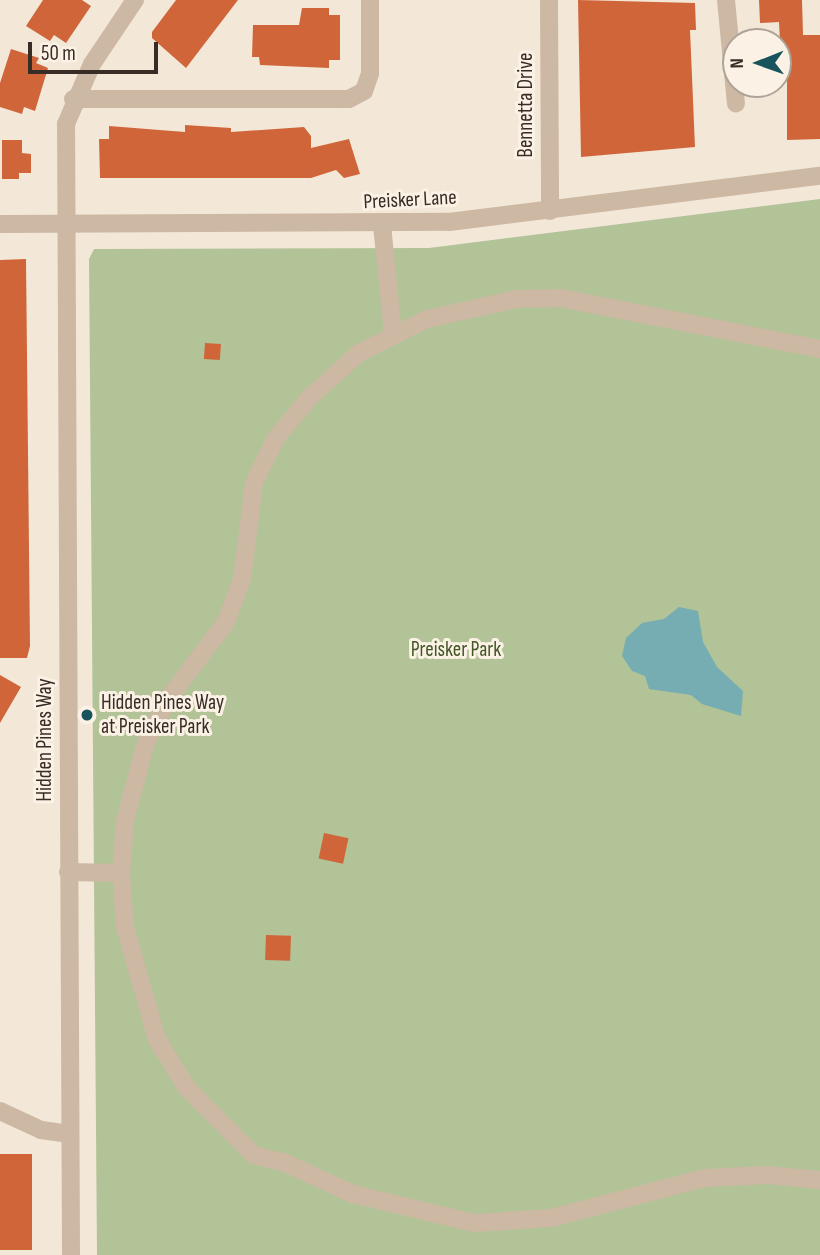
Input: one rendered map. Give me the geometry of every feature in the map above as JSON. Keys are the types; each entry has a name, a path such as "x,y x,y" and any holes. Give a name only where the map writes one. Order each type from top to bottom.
{"street":[{"path":"73,99 135,0"},
{"path":"73,99 349,99 364,91 370,74 370,0"},
{"name":"Bennetta Drive","path":"549,0 550,211"},
{"path":"726,0 736,104"},
{"name":"Hidden Pines Way","path":"71,1255 65,224 66,124 73,99"},
{"name":"Preisker Lane","path":"0,224 382,225 550,211 737,183 820,176"},
{"path":"382,225 393,333"},
{"path":"820,349 561,298 483,306 427,319 393,333 359,353 310,397 276,438 254,483 242,579 226,622 169,698 146,742 125,821 121,873 127,939 157,1039 186,1087 254,1155 283,1162 353,1194 474,1223 551,1218 705,1178 766,1175 820,1180"},
{"path":"68,872 121,873"},
{"path":"0,1111 41,1130 70,1134"}],"green space":[{"name":"Preisker Park","path":"820,199 820,1255 97,1255 89,259 94,249 429,248"}],"water":[{"path":"679,607 698,611 703,642 717,667 743,691 741,716 702,704 691,695 649,689 645,676 632,671 622,656 626,638 642,623 664,619"}],"building":[{"path":"43,0 82,0 91,6 66,43 54,35 50,41 26,26"},
{"path":"176,0 238,0 186,68 152,38 152,32"},
{"path":"578,0 695,3 696,30 690,30 695,147 581,157"},
{"path":"759,0 802,0 803,35 820,35 820,139 787,140 787,98 792,98 792,28 779,28 779,22 760,23"},
{"path":"302,8 329,8 329,15 340,15 340,60 329,60 329,68 260,65 259,57 252,57 253,25 299,25"},
{"path":"11,49 39,58 36,63 48,68 35,111 24,107 22,114 0,107 0,83"},
{"path":"185,125 231,128 231,132 304,127 311,136 311,148 349,139 360,174 344,178 336,170 311,178 100,178 99,139 109,139 109,126 185,132"},
{"path":"2,140 22,140 22,153 31,154 31,173 19,173 19,179 2,179"},
{"path":"26,259 30,646 27,658 0,658 0,260"},
{"path":"205,343 221,344 220,360 204,359"},
{"path":"0,675 21,687 0,723"},
{"path":"324,833 348,838 343,864 319,858"},
{"path":"266,935 291,936 290,961 265,960"},
{"path":"0,1154 32,1154 32,1250 0,1250"}],"place":[{"name":"Hidden Pines Way at Preisker Park","path":"87,715"}]}
